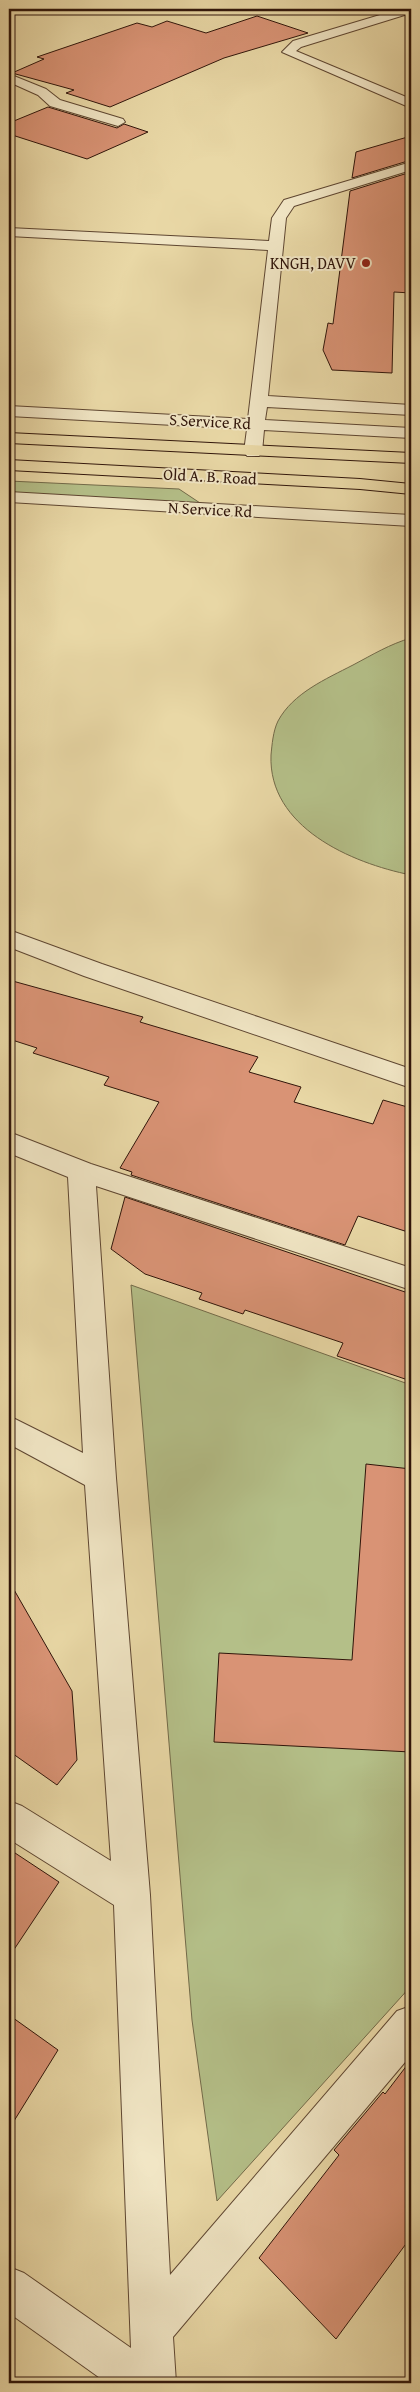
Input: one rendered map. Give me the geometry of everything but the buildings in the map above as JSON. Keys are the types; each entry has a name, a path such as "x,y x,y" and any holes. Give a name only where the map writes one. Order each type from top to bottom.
{"main road":[{"name":"Old A. B. Road","path":"9,438 253,452 411,458"},
{"name":"Old A. B. Road","path":"9,465 360,484 411,489"}],"street":[{"path":"411,10 297,44 288,52 411,104"},
{"path":"9,78 42,92 55,103 118,122"},
{"path":"253,452 279,218 289,203 411,166"},
{"path":"9,232 275,246"},
{"path":"260,401 411,410"},
{"name":"S Service Rd","path":"9,411 411,433"},
{"name":"N Service Rd","path":"9,497 411,521"},
{"path":"9,938 93,970 411,1079"},
{"path":"9,1142 81,1171 411,1279"},
{"path":"81,1171 100,1478 132,1895 154,2383"},
{"path":"9,1429 100,1478"},
{"path":"9,1820 132,1895"},
{"path":"151,2330 411,2025"},
{"path":"9,2288 144,2383"}],"green space":[{"path":"9,481 179,489 209,509 9,497"},
{"path":"411,638 411,875 363,861 317,838 298,821 283,802 274,780 271,755 276,725 292,702 321,681 396,643"},
{"path":"131,1285 411,1385 411,1986 217,2201 192,2020"}],"place":[{"name":"KNGH, DAVV","path":"366,263"}]}
